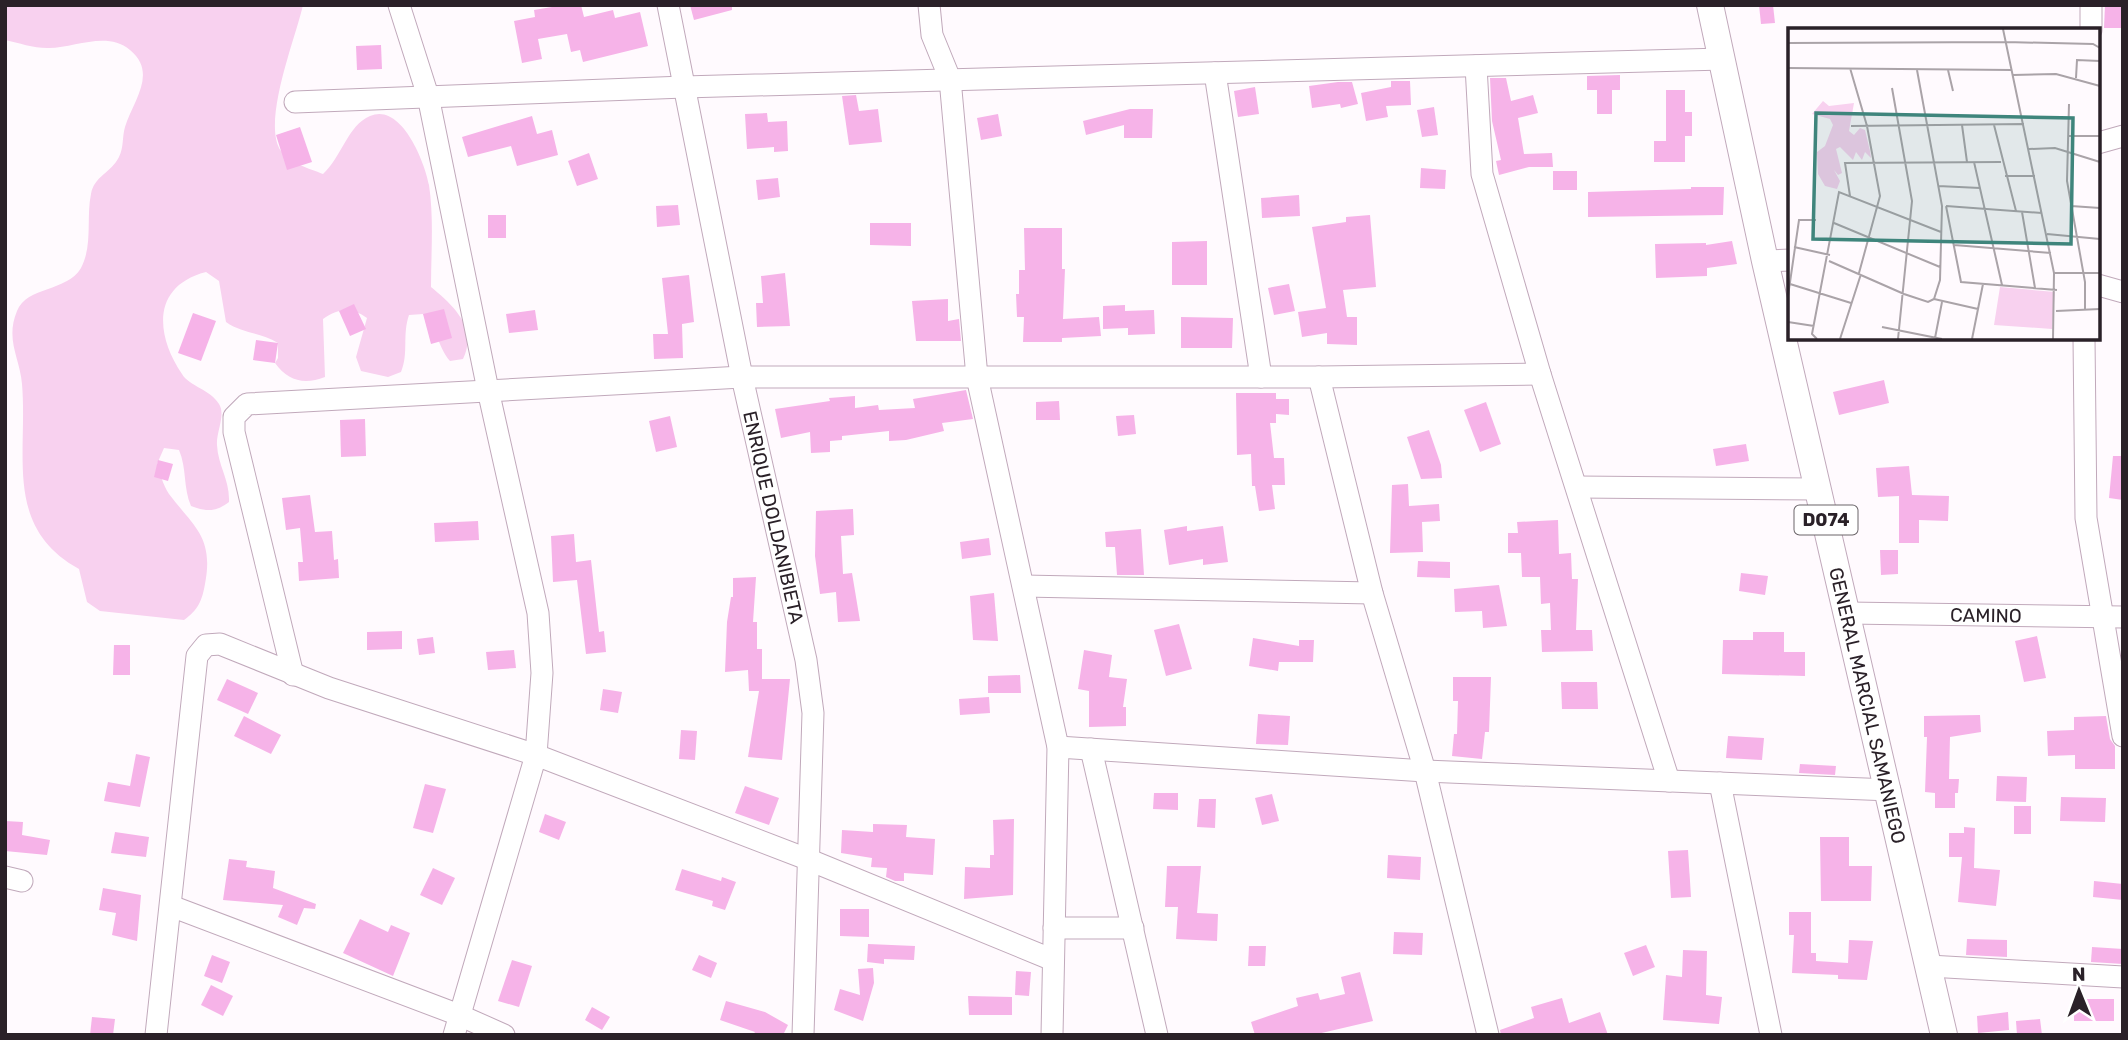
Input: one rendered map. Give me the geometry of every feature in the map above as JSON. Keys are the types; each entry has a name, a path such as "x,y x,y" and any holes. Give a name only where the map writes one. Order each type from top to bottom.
{"main road":[{"name":"GENERAL MARCIAL SAMANIEGO","path":"1710,5 1778,260 1788,316"},
{"name":"GENERAL MARCIAL SAMANIEGO","path":"1792,340 1819,489 1944,1035"}],"street":[{"path":"399,5 428,96 488,390 538,613 542,673 536,755 456,1025"},
{"name":"ENRIQUE DOLDANIBIETA","path":"668,5 742,377 806,660 813,713 803,1035"},
{"path":"929,5 932,35 950,79 977,377 1058,747 1052,1035"},
{"path":"2091,5 2091,28"},
{"path":"295,102 684,87 1723,59"},
{"path":"1476,66 1482,174 1540,374 1669,781"},
{"path":"1215,73 1261,377"},
{"path":"2100,142 2123,135"},
{"path":"2100,286 2123,292"},
{"path":"2084,340 2086,518 2112,617 2123,736"},
{"path":"293,674 234,432 234,417 247,404 742,377 1319,377 1540,374"},
{"path":"1319,377 1372,593 1425,771 1488,1035"},
{"path":"1577,487 1819,489"},
{"path":"1024,586 1372,593"},
{"name":"CAMINO","path":"1848,613 2112,617"},
{"path":"156,1035 197,656 206,645 220,644 293,674 536,755 807,859 1053,960"},
{"path":"1058,747 1425,771 1890,790"},
{"path":"1091,749 1157,1035"},
{"path":"1720,783 1772,1035"},
{"path":"171,906 456,1025 504,1035"},
{"path":"1054,928 1133,928"},
{"path":"1928,966 2123,976"}],"shaded area":[{"path":"5,5 303,5 277,101 276,138 281,151 295,162 323,174 362,120 381,114 392,118 410,137 427,175 432,236 431,287 455,310 466,328 467,348 463,359 450,361 428,319 423,314 409,315 401,372 388,377 361,371 356,357 367,318 345,310 323,319 325,377 310,381 297,380 285,374 275,363 278,358 278,343 226,322 219,281 206,272 188,279 176,288 168,300 163,328 173,359 185,378 211,395 221,408 217,445 229,494 229,502 220,508 207,510 191,506 179,450 164,448 157,464 163,483 200,534 207,555 205,584 199,605 184,620 100,611 87,602 79,569 55,552 39,532 29,511 24,487 22,384 13,340 14,321 22,303 29,297 75,276 81,268 87,250 93,188 119,157 125,127 143,78 138,59 121,44 111,41 47,48 5,40"}],"building":[{"path":"581,5 584,17 613,10 615,18 640,12 648,46 583,62 580,50 571,52 567,34 538,39 542,59 522,63 514,21 535,17 534,10"},
{"path":"690,5 732,5 732,10 694,20"},
{"path":"1759,5 1773,5 1775,23 1761,24"},
{"path":"2105,5 2123,5 2123,28 2104,28"},
{"path":"381,45 382,69 357,70 356,46"},
{"path":"1620,75 1620,90 1612,90 1612,114 1597,114 1597,90 1587,90 1587,76"},
{"path":"1490,78 1506,78 1511,101 1533,95 1538,113 1518,118 1524,154 1552,153 1553,167 1529,167 1499,175 1496,161 1501,160 1492,121"},
{"path":"1391,81 1410,81 1411,105 1386,106 1388,117 1366,121 1361,93 1391,87"},
{"path":"1352,82 1358,104 1341,108 1340,104 1312,108 1309,86"},
{"path":"1255,87 1259,114 1238,117 1234,91"},
{"path":"1666,90 1685,90 1685,112 1692,112 1692,136 1685,136 1685,162 1654,162 1654,141 1666,141"},
{"path":"856,95 859,111 878,109 882,142 849,145 842,96"},
{"path":"1434,107 1438,135 1422,137 1417,110"},
{"path":"1130,109 1153,109 1152,138 1124,138 1124,125 1086,135 1083,121"},
{"path":"767,113 768,122 787,121 788,151 774,152 774,147 747,149 745,114"},
{"path":"998,114 1002,136 981,140 977,118"},
{"path":"532,116 537,134 552,130 558,155 517,166 511,146 468,157 462,137"},
{"path":"300,127 312,162 287,170 276,135"},
{"path":"589,153 598,179 577,186 568,161"},
{"path":"1421,168 1446,170 1445,189 1420,188"},
{"path":"1553,171 1577,171 1577,190 1553,190"},
{"path":"778,178 780,197 758,200 756,180"},
{"path":"1724,187 1723,215 1588,217 1588,192"},
{"path":"1299,195 1300,216 1262,218 1261,198"},
{"path":"678,205 680,225 657,227 656,206"},
{"path":"488,215 506,215 506,238 488,238"},
{"path":"1370,215 1376,287 1343,290 1347,317 1357,317 1357,345 1327,344 1327,333 1302,337 1298,312 1326,308 1312,227 1346,222 1346,217"},
{"path":"870,223 911,223 911,246 870,245"},
{"path":"1024,228 1062,228 1062,269 1065,269 1063,319 1099,317 1101,336 1062,338 1062,342 1023,342 1024,317 1017,317 1016,294 1019,294 1019,270 1025,270"},
{"path":"1207,241 1207,285 1172,285 1172,242"},
{"path":"1732,241 1737,264 1707,268 1707,276 1656,278 1655,244 1706,245"},
{"path":"785,273 790,326 757,327 756,303 763,303 761,276"},
{"path":"689,275 694,322 682,324 683,358 654,359 653,334 668,334 662,278"},
{"path":"1289,284 1295,311 1274,315 1268,288"},
{"path":"948,299 948,321 959,319 961,341 916,341 912,301"},
{"path":"354,304 366,329 350,336 339,311"},
{"path":"1125,305 1125,311 1154,310 1155,334 1128,335 1128,328 1103,329 1103,306"},
{"path":"444,309 452,338 431,344 423,314"},
{"path":"535,310 538,330 509,333 506,314"},
{"path":"193,313 216,321 201,361 178,353"},
{"path":"1181,317 1233,318 1232,348 1181,348"},
{"path":"256,340 278,343 275,363 253,360"},
{"path":"1884,380 1889,403 1839,415 1833,392"},
{"path":"966,390 973,419 942,423 944,431 906,440 889,441 889,431 842,436 842,440 830,441 830,452 811,453 810,432 781,438 775,409 830,401 829,398 855,396 855,408 878,405 879,410 915,408 913,399"},
{"path":"1236,393 1276,393 1276,399 1289,399 1289,415 1276,414 1276,423 1270,423 1274,458 1284,458 1285,485 1272,485 1275,509 1259,511 1255,486 1252,486 1251,454 1237,455"},
{"path":"1059,401 1060,420 1036,420 1036,402"},
{"path":"1486,402 1501,444 1480,452 1464,410"},
{"path":"1134,415 1136,434 1118,436 1116,416"},
{"path":"670,416 677,447 656,452 649,421"},
{"path":"365,419 366,456 341,457 340,420"},
{"path":"1429,430 1441,465 1442,478 1421,479 1407,437"},
{"path":"1746,444 1749,461 1716,466 1713,449"},
{"path":"2113,456 2123,456 2123,500 2109,498"},
{"path":"158,460 173,464 168,481 154,477"},
{"path":"1909,466 1912,495 1949,496 1948,521 1919,520 1919,543 1899,543 1899,496 1878,497 1876,468"},
{"path":"1408,484 1409,506 1439,504 1440,521 1422,522 1423,552 1390,553 1392,485"},
{"path":"310,495 315,532 332,531 334,560 338,559 339,578 299,581 298,562 303,562 300,528 286,530 282,498"},
{"path":"853,509 854,535 841,536 843,574 852,573 860,621 838,622 836,592 820,594 815,556 816,511"},
{"path":"1558,520 1559,554 1571,553 1572,579 1578,579 1576,630 1592,630 1593,651 1542,652 1541,630 1551,630 1550,603 1541,604 1540,577 1522,577 1521,553 1508,553 1508,533 1518,533 1517,522"},
{"path":"478,521 479,540 435,542 434,523"},
{"path":"1187,526 1187,531 1223,526 1228,562 1203,565 1203,559 1169,565 1164,530"},
{"path":"1141,529 1144,575 1117,575 1115,547 1106,547 1105,532"},
{"path":"574,534 576,562 591,560 599,632 604,631 606,652 586,654 577,580 553,582 551,536"},
{"path":"989,538 991,555 962,559 960,542"},
{"path":"1880,550 1898,550 1898,574 1881,575"},
{"path":"1418,561 1450,562 1450,578 1417,577"},
{"path":"1741,573 1768,576 1765,595 1739,591"},
{"path":"756,577 753,622 757,622 757,649 762,649 762,679 790,679 782,760 748,757 759,691 749,691 748,670 725,672 727,622 733,597 733,578"},
{"path":"1499,585 1507,626 1483,628 1482,611 1455,612 1454,589"},
{"path":"994,593 998,641 973,640 970,596"},
{"path":"1179,624 1192,669 1166,676 1154,630"},
{"path":"402,631 402,649 367,650 367,632"},
{"path":"1753,632 1784,632 1784,652 1805,652 1805,676 1722,674 1723,640 1753,640"},
{"path":"2037,636 2046,678 2024,682 2015,641"},
{"path":"433,637 435,653 419,655 417,639"},
{"path":"1253,638 1299,646 1299,640 1314,640 1313,662 1279,662 1278,671 1249,666"},
{"path":"114,645 130,645 130,675 113,675"},
{"path":"514,650 516,668 488,670 486,652"},
{"path":"1084,650 1112,655 1109,677 1127,679 1123,707 1126,707 1126,726 1089,727 1089,691 1078,689"},
{"path":"1020,675 1021,693 988,693 988,676"},
{"path":"1453,677 1491,677 1489,732 1485,732 1482,759 1452,756 1454,734 1457,734 1458,701 1453,701"},
{"path":"227,679 258,693 248,714 217,700"},
{"path":"1561,682 1597,682 1598,709 1562,709"},
{"path":"603,689 622,692 618,713 600,710"},
{"path":"989,697 990,713 960,715 959,699"},
{"path":"1258,714 1290,716 1288,745 1256,744"},
{"path":"1980,715 1981,732 1950,737 1949,779 1959,779 1955,808 1935,808 1935,793 1925,792 1927,737 1924,737 1924,716"},
{"path":"244,716 281,735 271,754 234,736"},
{"path":"2106,716 2110,739 2115,746 2115,769 2075,769 2075,755 2048,756 2047,731 2074,730 2074,717"},
{"path":"681,730 697,731 695,760 679,759"},
{"path":"1728,736 1764,738 1762,760 1726,758"},
{"path":"136,754 150,757 140,807 104,801 108,782 130,786"},
{"path":"1800,764 1836,766 1835,775 1799,773"},
{"path":"1997,776 2027,777 2026,802 1996,801"},
{"path":"425,784 446,789 433,833 413,828"},
{"path":"745,786 779,798 769,825 735,813"},
{"path":"1154,793 1178,793 1178,810 1153,809"},
{"path":"1272,794 1279,821 1262,825 1255,798"},
{"path":"2061,797 2106,798 2105,822 2060,821"},
{"path":"1199,799 1216,799 1215,828 1197,827"},
{"path":"2014,806 2031,806 2031,834 2014,834"},
{"path":"545,814 566,822 559,840 539,832"},
{"path":"1014,819 1013,895 964,899 965,867 990,868 990,855 994,855 993,820"},
{"path":"5,821 23,822 22,835 50,840 47,855 5,851"},
{"path":"873,824 907,825 906,837 935,839 933,875 904,873 904,881 895,881 886,877 887,868 871,867 872,858 841,853 842,830 873,832"},
{"path":"1964,827 1975,828 1974,868 2000,870 1996,906 1958,902 1962,857 1949,857 1949,833 1964,833"},
{"path":"115,832 149,837 146,857 111,853"},
{"path":"1820,837 1849,837 1849,866 1872,866 1871,901 1821,901"},
{"path":"1688,850 1691,897 1671,898 1668,851"},
{"path":"1388,855 1421,857 1420,880 1387,878"},
{"path":"229,859 247,861 246,867 275,871 273,888 316,904 315,909 304,908 297,925 278,917 283,905 223,900"},
{"path":"1167,866 1201,866 1197,913 1218,914 1217,941 1176,939 1178,907 1165,907"},
{"path":"433,868 455,878 442,905 420,895"},
{"path":"682,869 721,881 722,877 736,882 725,910 712,906 713,901 675,890"},
{"path":"2094,881 2123,884 2123,900 2093,897"},
{"path":"103,888 141,895 137,941 112,935 116,913 99,910"},
{"path":"840,909 869,909 869,937 840,936"},
{"path":"1789,912 1811,912 1811,953 1816,953 1816,961 1848,963 1849,940 1873,941 1867,980 1838,979 1838,975 1792,973 1794,935 1789,935"},
{"path":"360,919 388,932 391,925 410,933 393,976 343,953"},
{"path":"1394,932 1423,933 1422,955 1393,954"},
{"path":"1967,939 2007,940 2007,957 1966,955"},
{"path":"868,944 915,946 914,960 884,959 884,964 867,962"},
{"path":"1646,945 1655,967 1633,976 1624,953"},
{"path":"1249,946 1266,946 1265,966 1248,966"},
{"path":"2092,947 2123,949 2123,964 2091,962"},
{"path":"1683,950 1707,951 1706,995 1722,997 1719,1024 1663,1020 1666,975 1682,977"},
{"path":"212,955 230,962 222,983 204,976"},
{"path":"699,955 717,963 711,978 692,970"},
{"path":"512,960 532,966 519,1007 498,1001"},
{"path":"873,968 874,983 863,1021 834,1010 840,989 860,995 858,969"},
{"path":"1016,971 1031,972 1029,996 1015,995"},
{"path":"1360,972 1373,1021 1313,1035 1255,1035 1251,1022 1298,1006 1296,998 1318,993 1320,1000 1345,994 1341,977"},
{"path":"211,985 233,996 223,1016 201,1005"},
{"path":"968,996 1012,997 1012,1015 969,1015"},
{"path":"1562,998 1569,1023 1600,1012 1608,1035 1501,1035 1500,1030 1534,1018 1531,1007"},
{"path":"2074,999 2114,999 2114,1021 2074,1021"},
{"path":"726,1001 765,1012 788,1025 783,1035 753,1035 755,1032 720,1020"},
{"path":"592,1007 610,1017 602,1030 585,1020"},
{"path":"2008,1012 2009,1030 1978,1033 1977,1016"},
{"path":"92,1017 115,1019 113,1035 90,1035"},
{"path":"2040,1019 2042,1035 2017,1035 2016,1021"}]}
